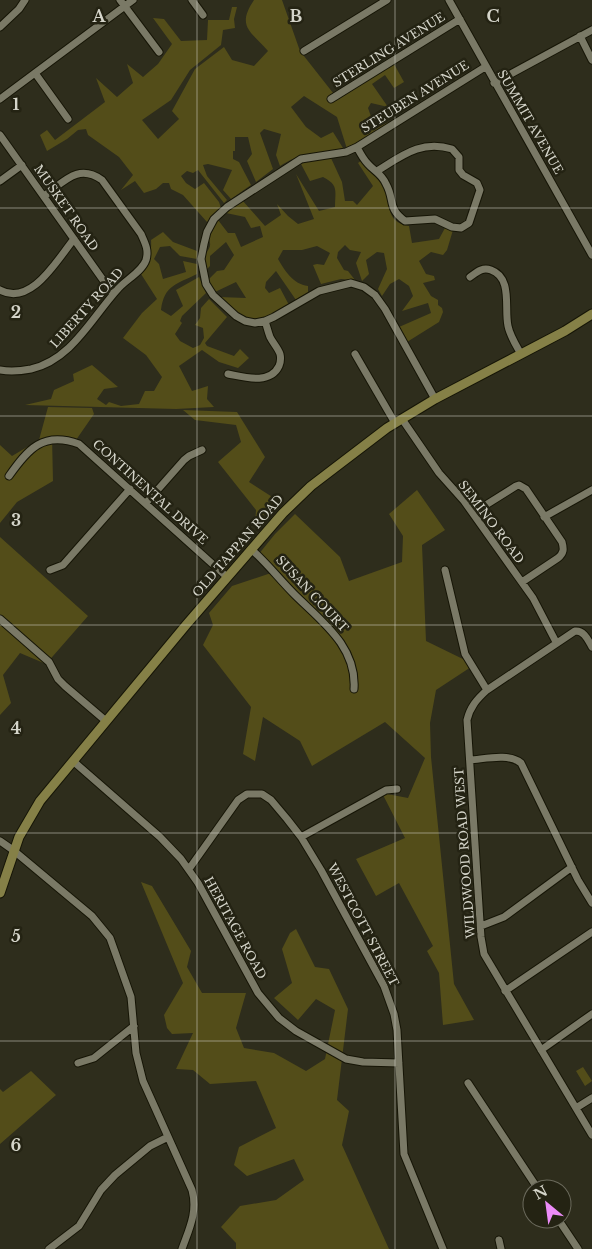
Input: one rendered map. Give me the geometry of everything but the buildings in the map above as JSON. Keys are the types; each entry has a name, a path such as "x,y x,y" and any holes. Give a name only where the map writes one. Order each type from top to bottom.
{"main road":[{"name":"OLD TAPPAN ROAD","path":"0,893 13,850 35,808 227,577 297,499 373,438 399,421 435,399 592,314"}],"street":[{"path":"0,28 19,10 25,0"},
{"path":"0,99 122,3 133,0"},
{"path":"192,0 203,15"},
{"path":"304,51 388,0"},
{"name":"SUMMIT AVENUE","path":"449,0 592,255"},
{"path":"122,3 159,52"},
{"name":"STERLING AVENUE","path":"330,99 460,19"},
{"path":"494,83 592,30"},
{"path":"580,36 592,60"},
{"name":"STEUBEN AVENUE","path":"265,322 244,321 236,316 212,295 206,284 201,259 207,232 214,219 227,207 288,166 301,159 346,152 357,147 485,67"},
{"path":"35,73 68,118"},
{"name":"MUSKET ROAD","path":"0,134 113,294"},
{"path":"357,147 369,165 377,171 387,184 392,207 398,216 405,221 435,219 452,227 461,228 469,222 480,190 477,183 463,175 459,170 459,157 452,149 432,145 421,147 377,171"},
{"path":"0,181 22,165"},
{"name":"LIBERTY ROAD","path":"0,370 21,371 51,362 64,353 123,282 146,262 148,253 141,234 102,180 94,174 84,172 73,175 44,196"},
{"path":"0,290 16,294 28,291 38,284 74,240"},
{"path":"470,277 486,268 496,272 502,279 506,288 507,324 510,335 521,354"},
{"path":"228,374 248,378 260,378 271,375 278,369 281,360 280,352 270,336 265,322 321,290 351,283 364,287 375,295 385,309 435,399"},
{"name":"SEMINO ROAD","path":"355,354 399,421 439,473 464,501 522,582 541,610 556,642"},
{"name":"CONTINENTAL DRIVE","path":"10,476 24,455 34,447 47,441 72,442 82,446 227,577"},
{"path":"146,504 184,460 202,450"},
{"path":"473,514 519,485 526,489 562,542 563,551 562,555 522,582"},
{"path":"50,570 63,566 130,489"},
{"path":"544,517 592,490"},
{"name":"SUSAN COURT","path":"251,549 266,562 294,594 320,617 343,644 355,676 354,689"},
{"path":"445,570 464,654 487,690"},
{"path":"0,619 49,662 55,674 65,686 106,721"},
{"name":"WILDWOOD ROAD WEST","path":"592,647 579,630 556,642 487,690 476,700 469,713 468,720 481,938 484,954 592,1135"},
{"path":"470,760 507,758 517,759 521,763 572,867 592,903"},
{"name":"HERITAGE ROAD","path":"73,762 160,837 189,869 258,993 279,1018 296,1031 346,1059 363,1062 399,1063"},
{"path":"301,837 386,790 398,789"},
{"name":"WESTCOTT STREET","path":"189,869 238,800 247,794 257,793 267,797 301,837 347,916 384,986 392,1006 397,1030 404,1154 443,1249"},
{"path":"0,841 92,916 104,929 114,947 132,1003 136,1053 142,1082 195,1198 193,1219 182,1249"},
{"path":"481,926 504,917 572,867"},
{"path":"505,991 592,932"},
{"path":"541,1050 592,1014"},
{"path":"78,1063 94,1058 134,1026"},
{"path":"468,1083 531,1179"},
{"path":"576,1108 592,1098"},
{"path":"49,1249 79,1226 102,1190 115,1175 150,1146 168,1137"},
{"path":"565,1229 578,1249"},
{"path":"499,1240 501,1249"}],"shaded area":[{"path":"254,0 282,0 300,51 337,98 394,64 404,82 394,88 385,75 372,84 388,107 371,103 368,108 375,128 389,122 389,124 347,149 337,117 304,96 291,107 306,127 321,138 333,132 343,148 331,152 302,155 280,166 276,155 281,134 264,129 260,133 273,169 256,182 247,161 252,154 248,137 235,137 233,159 239,162 251,185 231,199 223,190 232,170 208,164 203,165 207,176 227,200 224,203 198,170 193,173 187,171 181,176 186,183 195,189 204,183 219,202 221,208 207,222 183,195 171,189 169,183 163,183 156,189 144,193 135,181 121,190 133,175 119,157 88,135 86,129 78,130 47,151 40,135 47,130 55,140 105,102 96,78 117,97 133,83 127,64 143,77 158,64 172,44 153,18 164,19 181,41 207,40 208,20 229,20 232,7 237,7 234,19 235,28 223,30 221,45 190,70 171,100 142,120 158,139 179,119 172,111 195,69 224,47 232,60 254,66 268,51 251,33 246,23 246,17"},
{"path":"331,158 342,182 345,201 353,201 357,205 373,186 358,163 362,160 375,172 385,186 392,216 401,224 409,226 412,243 439,239 445,228 453,230 447,250 443,255 431,252 419,261 426,274 434,276 435,280 423,283 431,296 438,300 438,305 442,308 443,312 439,322 407,342 399,327 431,313 428,303 402,311 413,296 409,286 399,279 390,284 382,296 378,289 387,269 384,253 377,252 366,260 369,274 362,281 356,263 361,252 350,250 345,245 338,252 337,258 344,270 348,271 355,280 341,279 321,284 313,265 324,265 330,253 317,246 302,250 283,250 278,259 294,280 308,286 308,292 296,300 276,271 266,282 265,288 269,293 280,288 289,305 278,312 260,318 252,319 245,317 219,297 246,298 236,282 215,292 208,280 217,271 224,270 234,255 226,242 210,256 210,266 205,271 205,254 210,244 208,237 218,220 228,233 235,233 241,247 263,237 260,226 251,228 245,217 226,213 242,200 265,226 281,215 277,204 298,224 314,219 296,174 319,211 335,207 335,189 332,183 323,177 310,181 301,164 308,161"},
{"path":"163,232 173,242 197,251 197,259 180,256 170,246 160,247 154,259 159,264 163,279 186,272 183,261 197,264 197,274 168,290 161,310 171,316 183,306 176,290 199,277 206,293 182,316 180,321 182,323 175,334 180,341 193,348 200,345 204,338 203,328 195,325 200,318 201,308 209,299 227,317 205,343 207,346 234,356 240,349 249,358 238,368 219,362 202,350 179,366 192,391 208,386 207,399 214,407 176,409 25,405 51,399 54,390 74,381 73,374 92,365 118,387 104,389 97,399 106,405 109,402 121,406 139,404 145,391 154,391 162,377 146,355 123,338 142,313 157,299 141,274 149,258 151,240"},
{"path":"48,407 92,408 94,414 76,440 52,437 53,481 17,502 0,523 0,445 12,456 39,440"},
{"path":"183,410 237,412 265,457 249,482 277,500 255,524 256,510 218,462 241,442 236,425 195,420"},
{"path":"417,490 445,530 422,545 426,641 467,661 471,667 436,690 430,723 431,757 454,984 474,1020 443,1025 439,973 427,951 433,946 399,883 376,896 356,859 405,838 382,793 408,798 425,758 385,722 312,766 300,741 263,717 255,761 243,754 251,707 203,645 213,625 209,613 232,586 274,572 258,555 295,514 340,557 349,581 402,562 403,536 389,514"},
{"path":"0,537 88,616 46,664 20,653 3,675 11,703 0,715"},
{"path":"141,882 152,886 191,951 187,967 202,993 246,993 236,1028 244,1048 274,1053 306,1071 325,1059 335,1010 316,999 298,1020 274,998 292,983 282,949 290,933 296,929 315,967 329,969 348,1009 337,1100 349,1111 342,1145 389,1249 236,1249 236,1243 221,1227 240,1206 276,1200 304,1180 294,1159 247,1176 234,1165 239,1147 276,1128 256,1081 210,1084 193,1070 176,1069 193,1033 172,1034 167,1028 164,1015 183,983"},
{"path":"583,1067 592,1081 585,1086 576,1071"},
{"path":"31,1071 56,1095 0,1144 0,1089 3,1092"}]}
